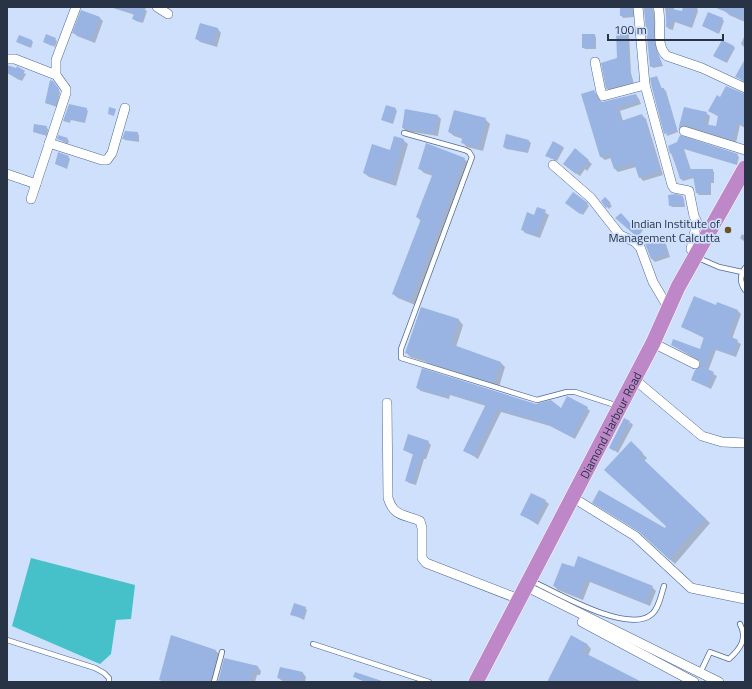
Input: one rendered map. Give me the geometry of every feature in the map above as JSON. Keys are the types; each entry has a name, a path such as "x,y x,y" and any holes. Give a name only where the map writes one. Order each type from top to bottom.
{"highway":[{"name":"Diamond Harbour Road","path":"476,682 653,343 670,309 678,287 745,168"}],"street":[{"path":"56,75 56,60 76,7"},
{"path":"157,7 168,14"},
{"path":"638,7 645,85 672,185 674,188 689,191 691,196 698,227 691,249 695,257"},
{"path":"658,7 661,18 660,45 662,52 667,56 729,79 745,88"},
{"path":"7,59 15,59 56,75 66,89 66,93 31,199"},
{"path":"595,62 600,92 603,96 645,85"},
{"path":"49,143 102,160 107,160 112,153 125,108"},
{"path":"684,131 745,150"},
{"path":"553,165 591,198 620,235 635,242 640,247 653,282 670,309"},
{"path":"7,174 36,184"},
{"path":"653,343 694,364"},
{"path":"634,379 702,436 722,442 745,443"},
{"path":"387,403 388,498 391,508 398,514 420,521 422,528 422,558 426,563 524,589 719,682"},
{"path":"572,497 635,536 690,588 745,599"},
{"path":"524,589 694,682"}],"lane":[{"path":"404,133 465,150 469,152 472,157 401,349 401,358 537,400 543,400 567,392 575,392 620,407"},
{"path":"695,257 719,267 744,270 741,282 745,290"},
{"path":"524,589 586,606 627,620 640,620 654,613 664,586"},
{"path":"700,673 710,652 729,659 737,651 743,642 744,632 740,624"},
{"path":"7,640 95,668 104,672 109,678 109,682"},
{"path":"313,644 429,682"},
{"path":"214,682 222,652"}],"shaded area":[{"path":"31,558 135,585 131,619 116,620 111,654 100,664 12,626"}],"building":[{"path":"116,7 146,7 141,22 132,19 134,14"},
{"path":"620,7 632,7 633,15 620,16"},
{"path":"683,7 696,7 690,26 672,20 670,28 666,27 667,8 682,11"},
{"path":"714,7 745,7 745,20"},
{"path":"644,9 652,9 655,47 662,64 650,67"},
{"path":"81,10 100,17 92,40 72,33"},
{"path":"708,12 723,18 717,33 702,26"},
{"path":"200,23 218,28 213,44 195,39"},
{"path":"616,31 627,31 629,70 633,82 606,89 601,63 617,58"},
{"path":"46,34 56,38 52,46 43,42"},
{"path":"582,34 595,34 594,48 582,48"},
{"path":"19,35 32,40 29,47 16,42"},
{"path":"722,40 734,46 725,62 713,56"},
{"path":"745,59 745,81 735,77"},
{"path":"7,65 16,68 17,66 25,71 19,80 7,72"},
{"path":"657,76 661,88 664,88 677,130 664,134 650,78"},
{"path":"50,80 53,81 59,89 55,106 45,103"},
{"path":"726,86 745,94 745,127 737,123 733,140 686,125 680,126 678,130 684,107 707,112 704,124 716,126 718,116 708,111 717,95 720,97"},
{"path":"594,90 598,99 602,102 636,94 638,101 617,108 621,121 642,114 660,171 639,178 634,163 614,169 609,154 600,157 581,94"},
{"path":"69,104 87,108 84,122 69,119 68,122 63,121"},
{"path":"386,105 396,108 391,123 381,120"},
{"path":"109,107 116,109 114,116 108,114"},
{"path":"405,109 438,115 435,133 402,128"},
{"path":"454,110 486,118 479,147 461,143 463,136 448,132"},
{"path":"34,124 47,126 45,135 33,132"},
{"path":"125,131 138,132 137,140 122,139"},
{"path":"506,134 529,140 526,152 503,147"},
{"path":"58,135 68,138 66,142 57,139"},
{"path":"680,135 738,154 735,164 683,148 690,169 713,169 713,181 709,181 709,193 696,193 693,176 680,179 672,153 670,154 668,146 677,142"},
{"path":"394,136 404,139 392,182 363,173 372,144 390,150"},
{"path":"553,141 562,146 555,160 545,156"},
{"path":"426,143 465,158 411,301 392,294 421,219 416,217 433,173 418,169"},
{"path":"575,148 589,160 576,174 563,164"},
{"path":"58,152 69,156 66,168 55,164"},
{"path":"573,192 588,203 580,214 565,203"},
{"path":"676,194 683,196 683,205 669,206 668,195"},
{"path":"605,197 611,203 606,208 601,201"},
{"path":"537,207 546,210 537,235 521,230 527,212 534,215"},
{"path":"621,213 631,224 634,221 643,228 636,236 615,218"},
{"path":"652,235 654,239 662,237 667,254 651,259 643,238"},
{"path":"694,296 716,305 717,302 738,310 729,336 738,340 733,355 713,348 705,368 714,372 708,387 691,380 695,370 700,366 700,360 671,345 673,339 700,349 704,337 681,327"},
{"path":"421,307 459,319 451,344 501,362 494,383 424,361 425,359 405,353"},
{"path":"422,368 536,404 551,400 561,408 567,396 588,407 572,437 546,423 498,409 474,456 463,451 486,404 446,393 445,396 416,388"},
{"path":"624,418 630,421 614,451 609,448"},
{"path":"408,434 429,441 423,457 421,456 413,483 405,481 413,454 403,450"},
{"path":"631,441 643,453 640,456 706,519 683,543 670,560 638,531 592,503 599,490 665,528 666,526 604,470"},
{"path":"531,493 546,500 535,522 520,515"},
{"path":"578,556 653,586 646,603 586,579 579,597 553,586 562,563 574,567"},
{"path":"294,603 306,607 302,618 290,615"},
{"path":"171,635 216,650 214,655 217,656 210,682 166,682 159,680"},
{"path":"571,635 587,644 583,652 642,682 547,682"},
{"path":"224,658 258,666 257,672 253,671 250,682 218,682"},
{"path":"280,667 303,672 301,682 277,678"},
{"path":"355,672 382,682 367,682 353,677"}],"place":[{"name":"Indian Institute of Management Calcutta","path":"728,230"}]}
